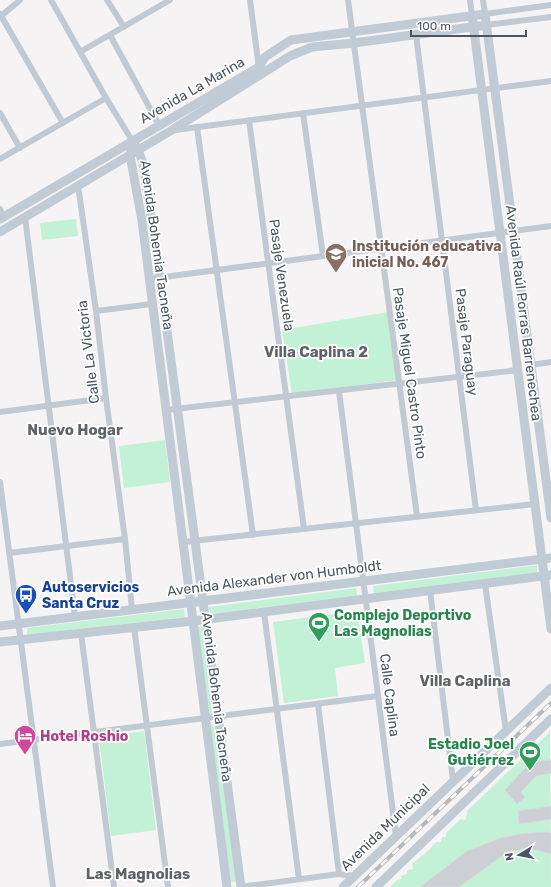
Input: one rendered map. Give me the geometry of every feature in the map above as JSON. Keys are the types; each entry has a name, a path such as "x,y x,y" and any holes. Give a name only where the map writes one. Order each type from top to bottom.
{"street":[{"path":"20,0 0,16 63,123"},
{"path":"51,0 106,98 133,142"},
{"path":"107,0 124,27"},
{"path":"250,0 259,71"},
{"name":"Pasaje Miguel Castro Pinto","path":"348,0 417,516"},
{"name":"Avenida Raúl Porras Barrenechea","path":"470,0 535,504 546,559 551,630"},
{"name":"Avenida Raúl Porras Barrenechea","path":"483,0 550,497 551,518"},
{"path":"80,52 166,1"},
{"name":"Avenida La Marina","path":"0,232 172,130 259,71 265,57 290,40 551,5"},
{"name":"Avenida La Marina","path":"1,215 133,142 159,125 259,71 312,47 354,43 551,17"},
{"path":"110,35 159,125"},
{"name":"Pasaje Paraguay","path":"416,35 476,510"},
{"path":"172,130 551,81"},
{"path":"0,159 106,98"},
{"path":"0,113 20,148"},
{"path":"303,113 323,256"},
{"name":"Pasaje Venezuela","path":"249,120 304,529"},
{"path":"196,127 236,402 253,535"},
{"name":"Avenida Bohemia Tacneña","path":"133,142 143,163 160,278 240,887"},
{"name":"Avenida Bohemia Tacneña","path":"133,142 130,155 142,221 227,887"},
{"name":"Calle La Victoria","path":"77,186 96,311 125,539 132,609"},
{"path":"24,217 75,616"},
{"path":"149,279 551,226"},
{"path":"96,311 152,304"},
{"path":"531,365 551,362"},
{"path":"166,410 518,370"},
{"name":"Calle Caplina","path":"339,390 396,836"},
{"path":"0,412 106,398"},
{"path":"0,482 53,887"},
{"path":"183,542 535,504"},
{"path":"9,553 125,539"},
{"name":"Avenida Alexander von Humboldt","path":"0,626 546,559"},
{"path":"0,642 193,621 548,576"},
{"path":"485,584 506,731"},
{"path":"430,590 453,782"},
{"path":"264,612 299,879"},
{"path":"134,627 168,887"},
{"path":"81,633 114,887"},
{"name":"Avenida Municipal","path":"343,887 551,688"},
{"path":"0,744 34,741 378,696"},
{"path":"318,704 339,874"},
{"path":"376,887 551,719"},
{"path":"240,887 339,874 354,876"}],"green space":[{"path":"76,219 78,236 42,240 40,223"},
{"path":"388,312 397,380 292,394 282,330"},
{"path":"165,440 170,482 124,488 119,446"},
{"path":"537,565 537,573 374,595 373,586"},
{"path":"356,588 357,596 210,614 209,607"},
{"path":"184,609 185,617 27,635 27,628"},
{"name":"Complejo Deportivo Las Magnolias","path":"357,611 365,663 335,668 338,696 284,703 273,622"},
{"path":"202,626 212,714 207,715 197,627"},
{"path":"214,725 237,881 231,882 209,726"},
{"path":"144,731 156,830 111,836 99,738"},
{"name":"Estadio Joel Gutiérrez","path":"550,732 551,887 390,887 397,880 402,879 401,876 407,874 407,870 413,869 412,864 436,842 441,842 442,837 446,837 446,833 461,819 466,820 467,811"}],"building":[{"path":"551,760 551,773 536,776 521,792 525,797 517,804 505,790 531,762"},
{"path":"551,806 551,819 519,824 518,811"},
{"path":"551,833 551,854 537,850 511,851 503,855 459,887 420,887 467,851 501,838 520,834"}],"railway":[{"path":"358,887 551,703"}],"place":[{"name":"Institución educativa inicial No. 467","path":"336,274"},
{"name":"Autoservicios Santa Cruz","path":"26,614"},
{"name":"Complejo Deportivo Las Magnolias","path":"319,642"},
{"name":"Hotel Roshio","path":"25,756"},
{"name":"Estadio Joel Gutiérrez","path":"530,772"}],"district":[{"name":"Villa Caplina 2","path":"316,352"},
{"name":"Nuevo Hogar","path":"75,430"},
{"name":"Villa Caplina","path":"465,681"},
{"name":"Las Magnolias","path":"138,874"}]}
